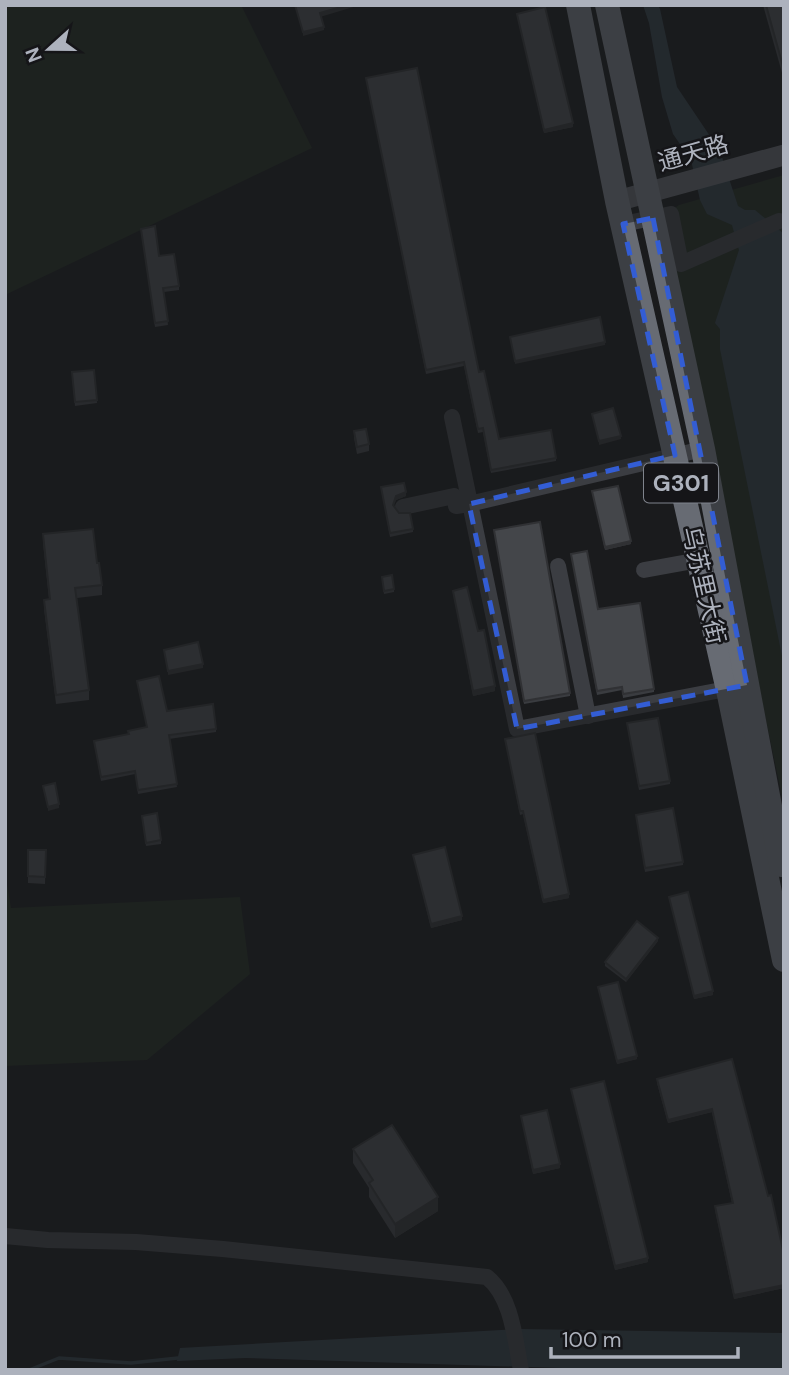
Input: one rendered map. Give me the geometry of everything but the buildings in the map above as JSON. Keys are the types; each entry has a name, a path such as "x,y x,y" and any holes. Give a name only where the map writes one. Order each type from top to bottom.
{"highway":[{"name":"乌苏里大街","path":"578,5 620,213 699,560 737,687 784,879"},
{"name":"乌苏里大街","path":"607,5 703,449 737,687 784,960"}],"main road":[{"name":"通天路","path":"620,213 648,193 784,155"}],"street":[{"path":"620,213 653,218 671,214 681,264 779,221"},
{"path":"452,417 517,729 737,687"},
{"path":"403,507 454,496 456,506 469,504 703,449"},
{"path":"644,570 699,560"},
{"path":"558,566 588,716"},
{"path":"5,1236 223,1249 487,1278 496,1284 511,1320 521,1370"}],"highlighted area":[{"path":"653,218 747,685 517,729 469,504 675,455 623,224"}],"shaded area":[{"path":"5,5 241,5 312,148 5,295"},
{"path":"643,5 658,5 660,9 677,87 720,151 738,206 745,210 755,210 784,234 784,666 720,349 720,329 715,323 739,250 732,225 707,214 700,200 691,160 673,134 662,97 649,23"},
{"path":"784,175 784,806 666,242 672,210 679,205"},
{"path":"5,872 11,908 240,897 250,974 147,1060 5,1066"},
{"path":"519,1329 784,1333 784,1370 624,1370 245,1358 177,1361 180,1348"}],"waterway":[{"path":"29,1370 59,1358 131,1363 178,1358"}]}
